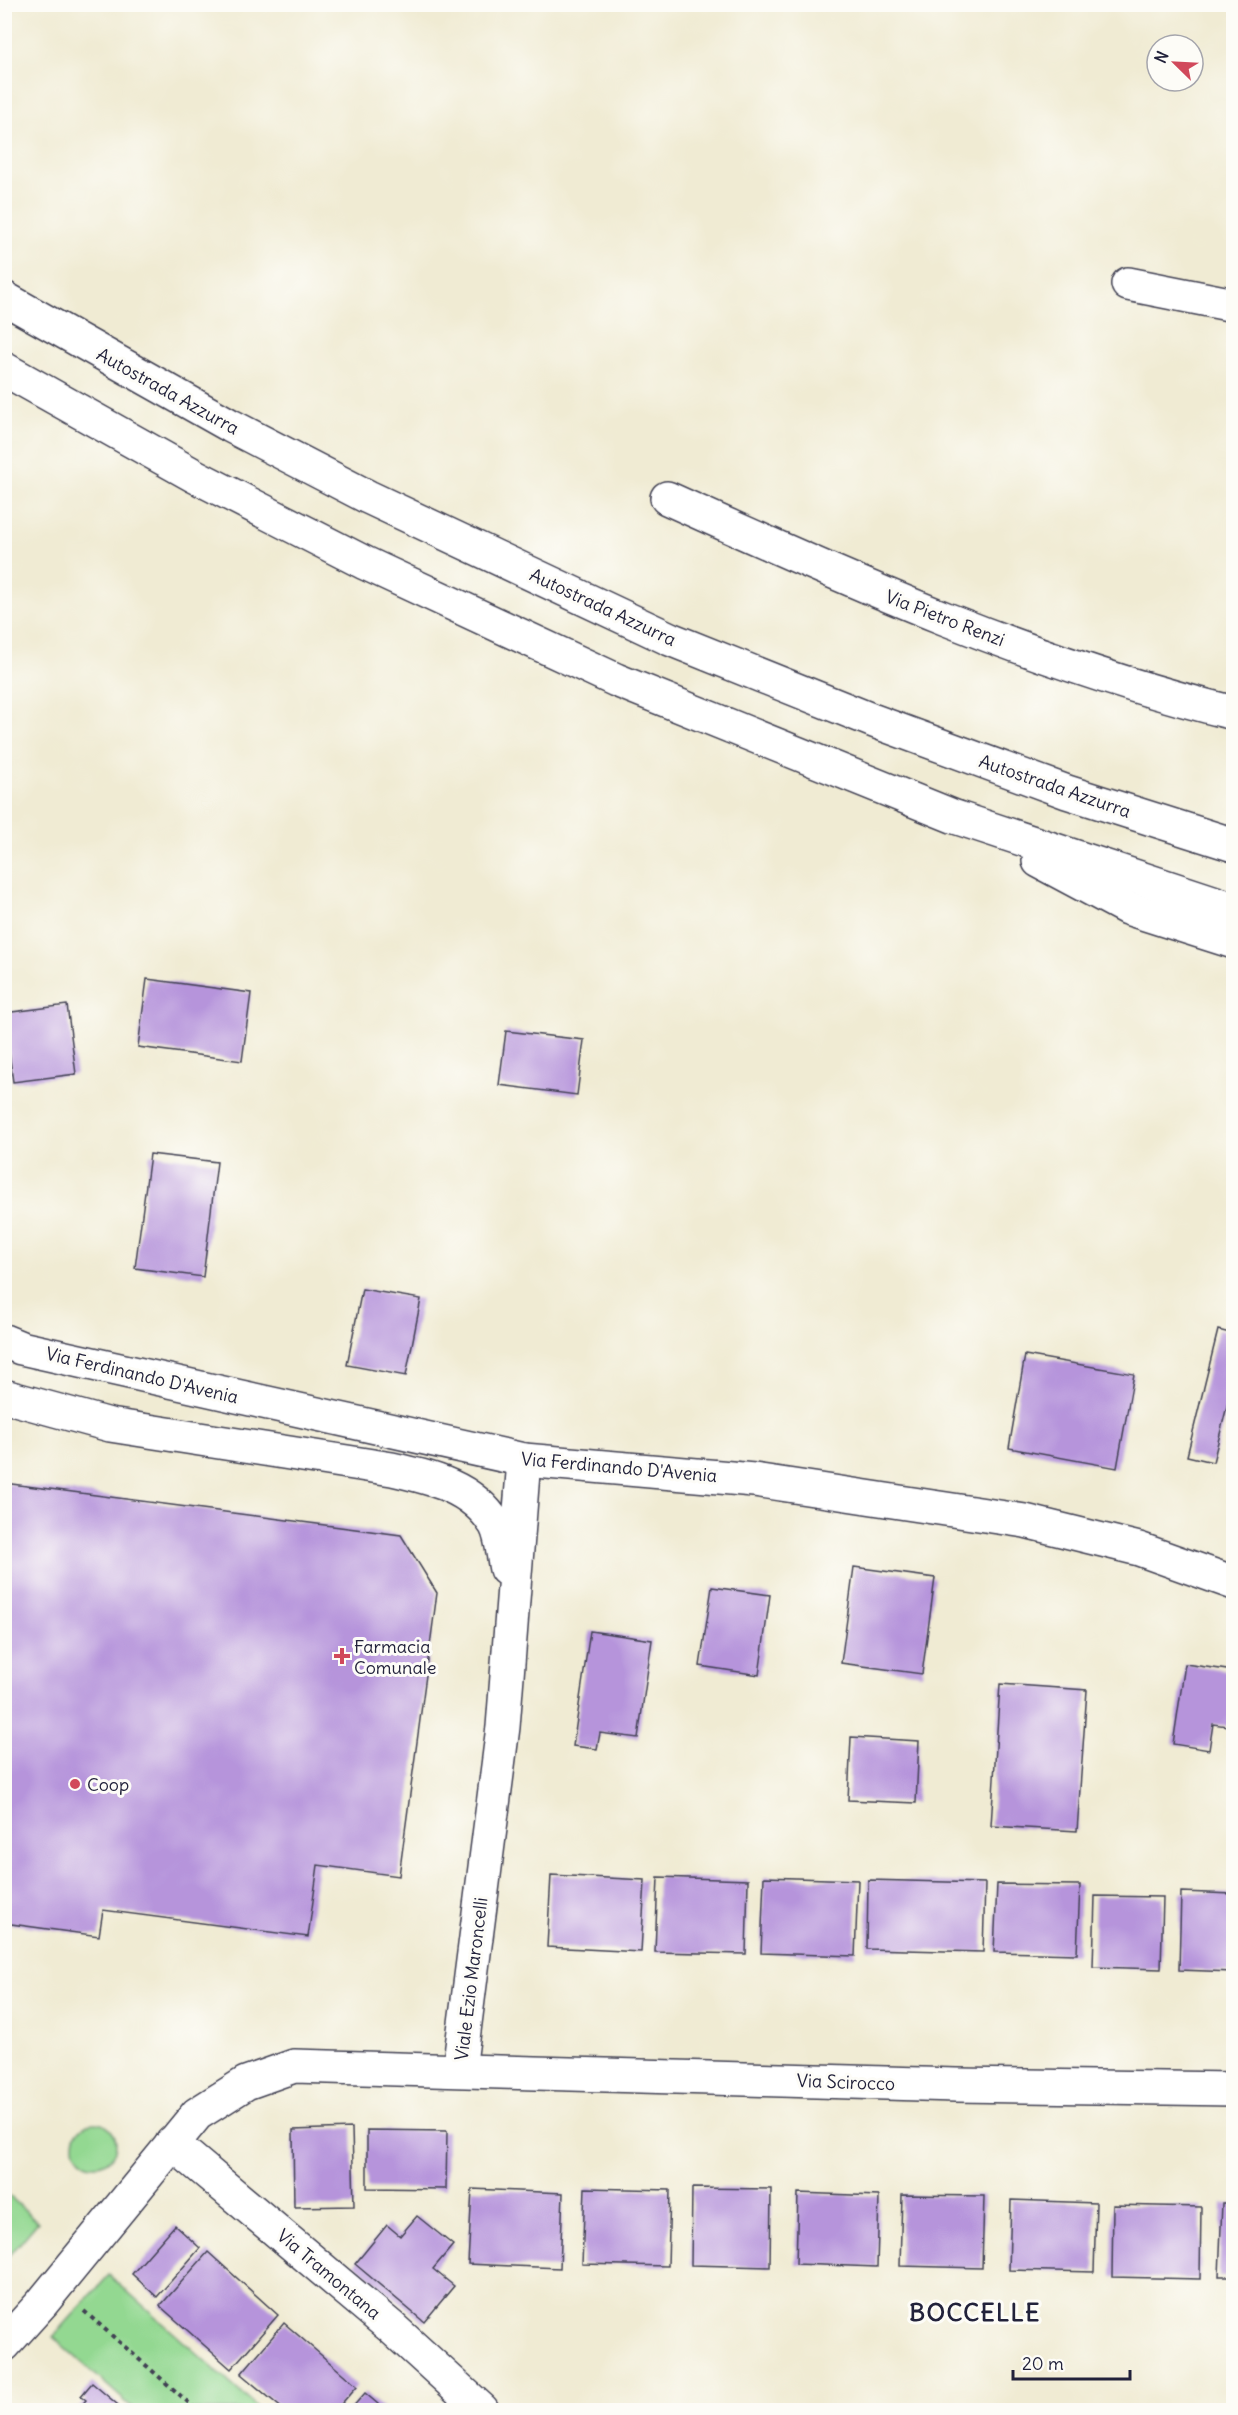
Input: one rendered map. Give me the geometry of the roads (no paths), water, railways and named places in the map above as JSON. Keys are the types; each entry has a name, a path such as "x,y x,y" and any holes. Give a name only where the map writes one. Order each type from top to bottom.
{"main road":[{"path":"1128,284 1233,305"},
{"name":"Autostrada Azzurra","path":"4,298 231,426 368,497 670,639 874,721 1046,784 1233,845"},
{"path":"4,369 195,476 365,563 616,680 955,817 1233,909"},
{"name":"Via Pietro Renzi","path":"667,498 855,583 1000,639 1168,697 1233,713"},
{"path":"955,817 1127,908 1233,942"},
{"name":"Via Ferdinando D'Avenia","path":"4,1341 21,1348 524,1460 754,1479 1024,1521 1139,1549 1233,1583"},
{"path":"4,1396 110,1425 392,1469 438,1479 474,1499 496,1526 514,1597"},
{"name":"Viale Ezio Maroncelli","path":"4,2345 42,2303 197,2114 246,2083 294,2066 459,2070 504,1727 524,1460"},
{"name":"Via Scirocco","path":"459,2070 956,2085 1233,2089"},
{"name":"Via Tramontana","path":"172,2143 391,2327 482,2410"}],"place":[{"name":"Farmacia Comunale","path":"342,1656"},
{"name":"Coop","path":"75,1784"}],"district":[{"name":"BOCCELLE","path":"975,2312"}]}
